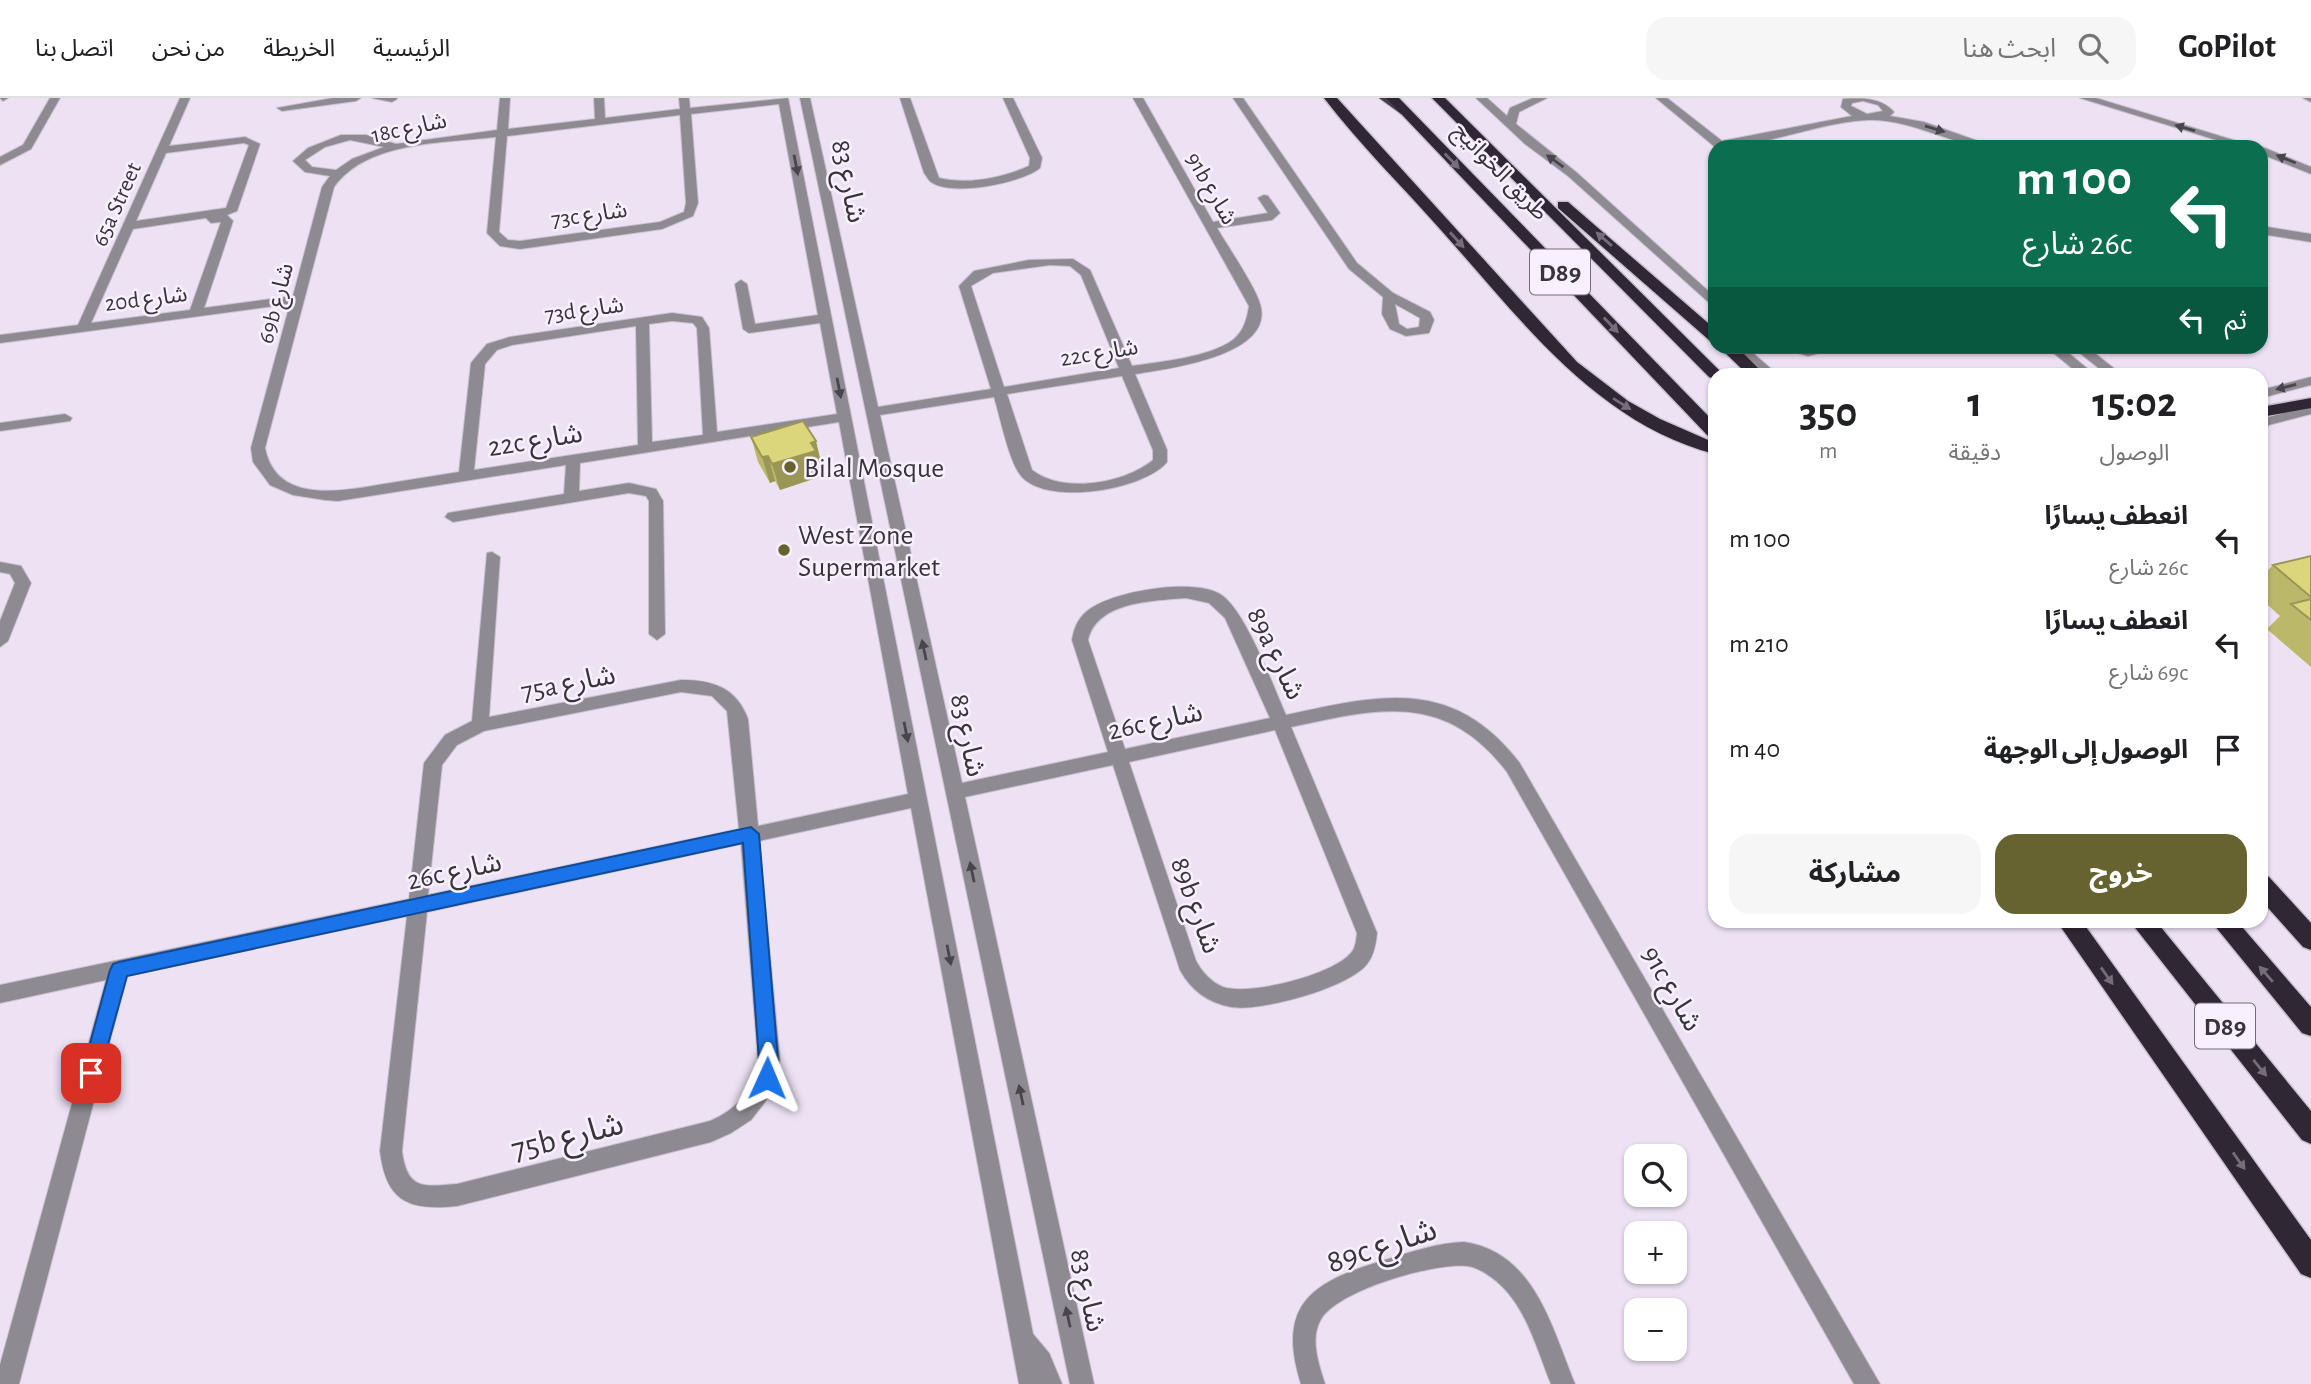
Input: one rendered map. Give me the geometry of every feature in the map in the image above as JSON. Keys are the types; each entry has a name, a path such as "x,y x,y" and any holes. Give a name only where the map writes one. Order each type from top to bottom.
{"highway":[{"path":"1330,98 1552,345 1594,385 1654,423 1708,446"},
{"name":"طريق الخوانيج","path":"1392,98 1708,426"},
{"path":"1443,102 1708,331"},
{"name":"طريق الخوانيج","path":"1443,102 1709,368"},
{"path":"1735,354 1750,368"},
{"path":"2268,411 2311,402"},
{"path":"2268,892 2311,940"},
{"path":"2073,928 2311,1264"},
{"name":"D89","path":"2146,928 2311,1131"},
{"name":"D89","path":"2228,928 2311,1025"}],"main road":[{"path":"1384,98 1405,112"}],"street":[{"path":"0,162 27,147 54,98"},
{"name":"65a Street","path":"83,327 185,98"},
{"path":"282,108 356,98"},
{"path":"377,98 393,99"},
{"path":"501,133 505,98"},
{"path":"599,98 600,121"},
{"path":"684,98 686,111"},
{"name":"شارع 83","path":"805,98 1082,1384"},
{"path":"905,98 930,173 935,180 953,185 1014,177 1034,168 1036,158 1009,98"},
{"name":"91b شارع","path":"1138,98 1252,297"},
{"path":"1238,98 1336,244 1353,265 1388,296"},
{"path":"1481,98 1510,125 1572,174 1708,298"},
{"path":"1496,98 1511,103 1531,98"},
{"path":"1510,125 1514,110 1542,98"},
{"path":"1661,98 1714,140"},
{"path":"1835,98 1855,114 1920,124 1969,140"},
{"path":"1759,140 1832,122 1887,114 1890,104 1864,98 1851,99 1843,114 1832,122"},
{"path":"2085,98 2226,140"},
{"name":"18c شارع","path":"340,174 369,156 395,148 783,99"},
{"name":"شارع 83","path":"783,99 1031,1384"},
{"name":"73c شارع","path":"501,133 493,233 498,241 520,245 662,225 689,214 692,203 686,111"},
{"path":"340,174 309,170 299,161 310,150 351,135 366,136 395,148"},
{"path":"129,228 230,211 255,144 244,140 162,150"},
{"path":"2268,153 2311,171"},
{"name":"69b شارع","path":"258,448 328,187 340,174"},
{"path":"1209,226 1272,216 1274,213 1264,198"},
{"path":"129,228 222,218 228,220 196,312"},
{"path":"2268,231 2311,238"},
{"path":"1050,261 1079,266 1086,273 1160,450 1160,462 1149,472 1091,485 1057,488 1030,478 998,391 965,286 971,276 986,271 1050,261"},
{"path":"741,284 746,326 749,329 826,318"},
{"name":"22c شارع","path":"872,412 1195,360 1237,343 1252,326 1255,306 1252,297"},
{"name":"20d شارع","path":"0,339 297,299"},
{"name":"73d شارع","path":"466,476 478,363 485,352 510,341 681,316 701,324 710,438"},
{"path":"1692,316 1708,326"},
{"path":"642,321 645,449"},
{"path":"1746,354 1763,368"},
{"path":"2061,354 2079,368"},
{"path":"2088,354 2106,368"},
{"path":"2268,392 2311,381"},
{"path":"2268,421 2311,410"},
{"name":"22c شارع","path":"258,448 259,461 265,474 276,484 314,495 363,494 844,417"},
{"path":"0,427 65,418"},
{"path":"571,498 573,460"},
{"path":"453,517 638,487 655,496 657,634"},
{"path":"480,725 492,557"},
{"path":"0,567 15,570 21,576 20,591 0,641"},
{"name":"89a شارع","path":"1116,757 1080,640 1082,624 1106,606 1186,592 1205,595 1221,603 1232,615 1280,722"},
{"name":"75a شارع","path":"417,906 433,763 451,740 480,725 681,687 715,689 736,707 739,719 751,834"},
{"name":"26c شارع","path":"955,792 1367,704"},
{"name":"91c شارع","path":"1367,704 1417,704 1443,710 1466,720 1501,749 1868,1384"},
{"name":"89b شارع","path":"1116,757 1192,975 1211,992 1237,999 1250,999 1342,972 1359,960 1364,952 1367,933 1280,722"},
{"name":"26c شارع","path":"0,994 919,799"},
{"name":"75b شارع","path":"417,906 392,1161 400,1186 415,1196 436,1197 711,1131 730,1124 747,1111 760,1096 767,1078 769,1060 751,834"},
{"path":"8,1384 119,970"},
{"name":"89c شارع","path":"1313,1384 1304,1352 1304,1332 1310,1314 1321,1299 1336,1289 1431,1259 1464,1254 1485,1259 1504,1271 1519,1288 1563,1384"},
{"path":"1023,1341 1040,1362 1050,1384"}],"building":[{"path":"803,421 816,441 811,443 816,451 772,464 768,456 762,457 751,437"},
{"path":"2311,556 2311,597 2273,565"},
{"path":"2311,599 2311,620 2291,604"}],"place":[{"name":"Bilal Mosque","path":"790,467"},
{"name":"West Zone Supermarket","path":"784,550"}],"route":[{"path":"91,1073 119,970 751,834 769,1060 767,1078"}]}
